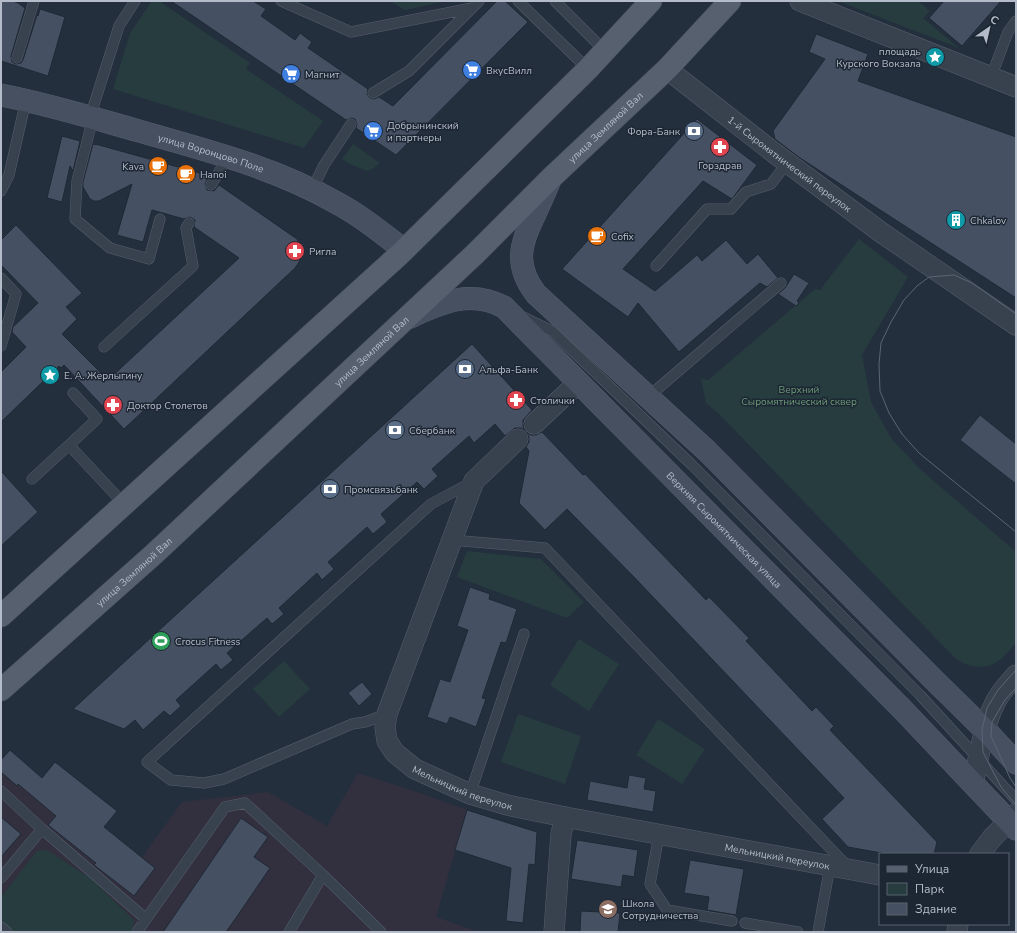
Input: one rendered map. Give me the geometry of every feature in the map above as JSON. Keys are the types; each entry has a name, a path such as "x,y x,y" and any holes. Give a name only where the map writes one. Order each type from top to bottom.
{"main road":[{"path":"1,616 404,250 588,69 651,1"},
{"name":"улица Земляной Вал","path":"1,690 159,548 475,254 551,178 667,69 730,1"},
{"name":"улица Воронцово Поле","path":"1,95 26,100 92,118 228,157 281,177 312,190 335,202 364,220 404,250"},
{"path":"551,178 525,233 522,246 521,258 523,272 528,284 545,303 706,451 985,730 1016,763"},
{"name":"Верхняя Сыромятническая улица","path":"405,319 435,306 464,299 479,298 494,302 504,307 1013,822"}],"street":[{"path":"800,1 1016,87"},
{"name":"1-й Сыромятнический переулок","path":"667,69 787,163 915,256 1016,325"},
{"path":"534,424 579,382"},
{"name":"Мельницкий переулок","path":"518,439 474,480 387,714 385,727 387,741 395,753 415,769 470,794 507,805 659,835 879,875"},
{"path":"973,783 985,730 994,705 1001,692 1016,674"},
{"path":"554,932 561,834 565,817"},
{"path":"981,853 992,838 1013,822"}],"lane":[{"path":"17,58 34,1"},
{"path":"135,1 119,26 92,118 77,181 75,219 110,248 149,259 160,219"},
{"path":"281,1 352,32 475,4"},
{"path":"518,1 588,69"},
{"path":"555,1 605,51"},
{"path":"373,92 409,71 475,4"},
{"path":"991,77 1008,32 1016,21"},
{"path":"1,191 9,175 26,100"},
{"path":"312,190 324,165 351,124"},
{"path":"211,185 228,157"},
{"path":"656,266 707,209 731,210 746,192 771,184 787,163"},
{"path":"104,347 193,266 186,228 189,223"},
{"path":"1,278 16,294 1,346"},
{"path":"648,397 781,283"},
{"path":"528,284 552,331"},
{"path":"504,307 552,331 692,465 920,694 1016,800"},
{"path":"32,479 97,419 73,393"},
{"path":"69,445 124,504"},
{"path":"387,714 365,722 352,724 224,779 204,783 171,780 147,762 431,504 474,480"},
{"path":"451,540 545,548 851,870"},
{"path":"470,794 524,634"},
{"path":"1,791 42,829 146,919"},
{"path":"136,932 225,807 245,803 323,875 381,932"},
{"path":"1,878 42,829"},
{"path":"659,835 650,884 667,910 732,921"},
{"path":"818,932 830,866"},
{"path":"289,932 323,875"},
{"path":"745,923 798,932"},
{"path":"1,927 7,932"}],"shaded area":[{"path":"10,750 69,800 142,857 182,802 268,792 327,826 358,773 467,810 436,917 479,932 1,932 1,760"}],"green space":[{"path":"152,1 159,1 250,63 246,69 323,121 304,148 113,89 130,33"},
{"path":"390,1 446,1 405,10"},
{"path":"838,1 918,1 930,11 923,18 959,48"},
{"path":"353,144 380,163 367,171 342,159"},
{"name":"Верхний Сыромятнический сквер","path":"859,239 908,277 862,355 871,402 891,438 919,468 1016,552 1016,643 1005,656 990,665 983,667 971,666 954,657 719,414 706,403 701,378 708,380 815,289 820,290"},
{"path":"467,551 541,559 584,602 567,618 457,577"},
{"path":"579,639 619,664 589,711 550,685"},
{"path":"284,661 310,689 279,717 253,689"},
{"path":"518,714 581,736 565,784 501,762"},
{"path":"658,719 705,749 682,784 636,755"},
{"path":"47,850 90,878 134,920 132,932 1,932 1,897 37,851"}],"building":[{"path":"1,1 13,1 25,8 11,56 12,62 16,64 21,63 23,60 40,9 65,17 48,76 1,61"},
{"path":"171,1 253,1 266,9 261,16 295,40 300,33 312,42 308,48 368,89 367,94 370,98 374,99 379,97 393,106 497,1 505,1 528,22 396,155 356,128 357,124 355,119 351,118 346,120"},
{"path":"944,1 1001,1 962,46 929,18"},
{"name":"Chkalov","path":"816,34 868,54 858,81 1016,137 1016,298 800,158 775,139 773,131 825,59 809,52"},
{"path":"697,119 757,165 732,199 703,181 623,269 655,291 697,255 702,261 726,240 747,264 758,254 778,278 767,287 760,283 679,352 638,303 628,317 562,269"},
{"path":"62,136 80,141 73,171 70,166 62,202 47,198"},
{"path":"93,144 203,174 208,178 205,184 207,190 214,191 219,185 297,239 300,245 301,254 299,262 295,268 124,429 64,365 61,368 59,366 1,422 1,372 26,347 12,332 13,327 38,303 1,265 1,240 16,225 82,293 66,307 77,319 62,334 108,380 239,258 194,227 195,220 190,217 184,219 152,210 143,242 117,235 132,184 99,201 90,199 83,187 83,182"},
{"path":"794,274 809,283 797,301 799,303 796,306 778,294 785,288"},
{"path":"472,344 532,410 523,420 524,430 521,428 515,428 505,436 495,424 474,443 469,436 432,469 438,476 424,489 417,482 381,514 387,522 373,534 367,527 328,562 334,569 322,580 317,573 279,608 284,614 272,624 267,618 227,653 233,660 221,670 216,664 176,700 181,706 170,716 164,711 143,730 135,720 124,729 73,709"},
{"path":"980,415 1016,444 1016,484 960,440"},
{"path":"542,432 583,475 585,474 706,600 709,597 749,638 746,641 812,711 816,707 834,726 830,730 937,842 934,853 881,853 848,847 822,819 844,798 634,577 567,509 545,530 519,503 529,451 526,447 529,442 527,433 536,435"},
{"path":"1,471 38,512 1,546"},
{"path":"470,587 490,594 489,599 517,609 506,643 501,642 482,698 486,699 476,727 450,717 447,724 427,717 440,679 450,682 468,630 457,626"},
{"path":"362,682 372,694 359,706 348,693"},
{"path":"10,750 42,778 55,762 117,811 104,827 155,868 134,896 94,865 96,863 48,825 56,816 18,784 17,786 1,772 1,760"},
{"path":"629,775 646,778 644,789 656,791 653,812 587,800 590,781 627,788"},
{"path":"467,810 537,832 535,865 529,864 523,923 506,921 511,868 455,850"},
{"path":"1,817 21,834 1,857"},
{"path":"241,818 268,837 254,857 270,868 238,915 226,932 163,932"},
{"path":"577,840 638,850 634,877 623,875 621,887 571,879"},
{"path":"690,860 744,869 736,915 707,910 709,897 684,893"},
{"path":"581,911 620,913 618,932 580,932"}],"tram line":[{"path":"1016,314 972,283 954,275 929,277 917,286 904,300 891,322 881,343 879,364 880,391 889,413 902,434 919,453 1016,532"},
{"path":"1016,670 998,690 987,708 982,730 983,752 1001,787 1016,805"},
{"path":"1016,688 1005,700 992,722 991,736 1010,778 1016,787"}],"place":[{"name":"площадь Курского Вокзала","path":"935,57"},
{"name":"ВкусВилл","path":"472,70"},
{"name":"Магнит","path":"291,74"},
{"name":"Добрынинский и партнеры","path":"373,131"},
{"name":"Фора-Банк","path":"694,131"},
{"name":"Горздрав","path":"720,147"},
{"name":"Kava","path":"158,166"},
{"name":"Hanoi","path":"186,174"},
{"name":"Chkalov","path":"956,220"},
{"name":"Cofix","path":"597,236"},
{"name":"Ригла","path":"295,251"},
{"name":"Альфа-Банк","path":"465,369"},
{"name":"Е. А. Жерлыгину","path":"50,375"},
{"name":"Столички","path":"516,400"},
{"name":"Доктор Столетов","path":"113,405"},
{"name":"Сбербанк","path":"395,430"},
{"name":"Промсвязьбанк","path":"330,489"},
{"name":"Crocus Fitness","path":"161,641"},
{"name":"Школа Сотрудничества","path":"608,909"}]}
